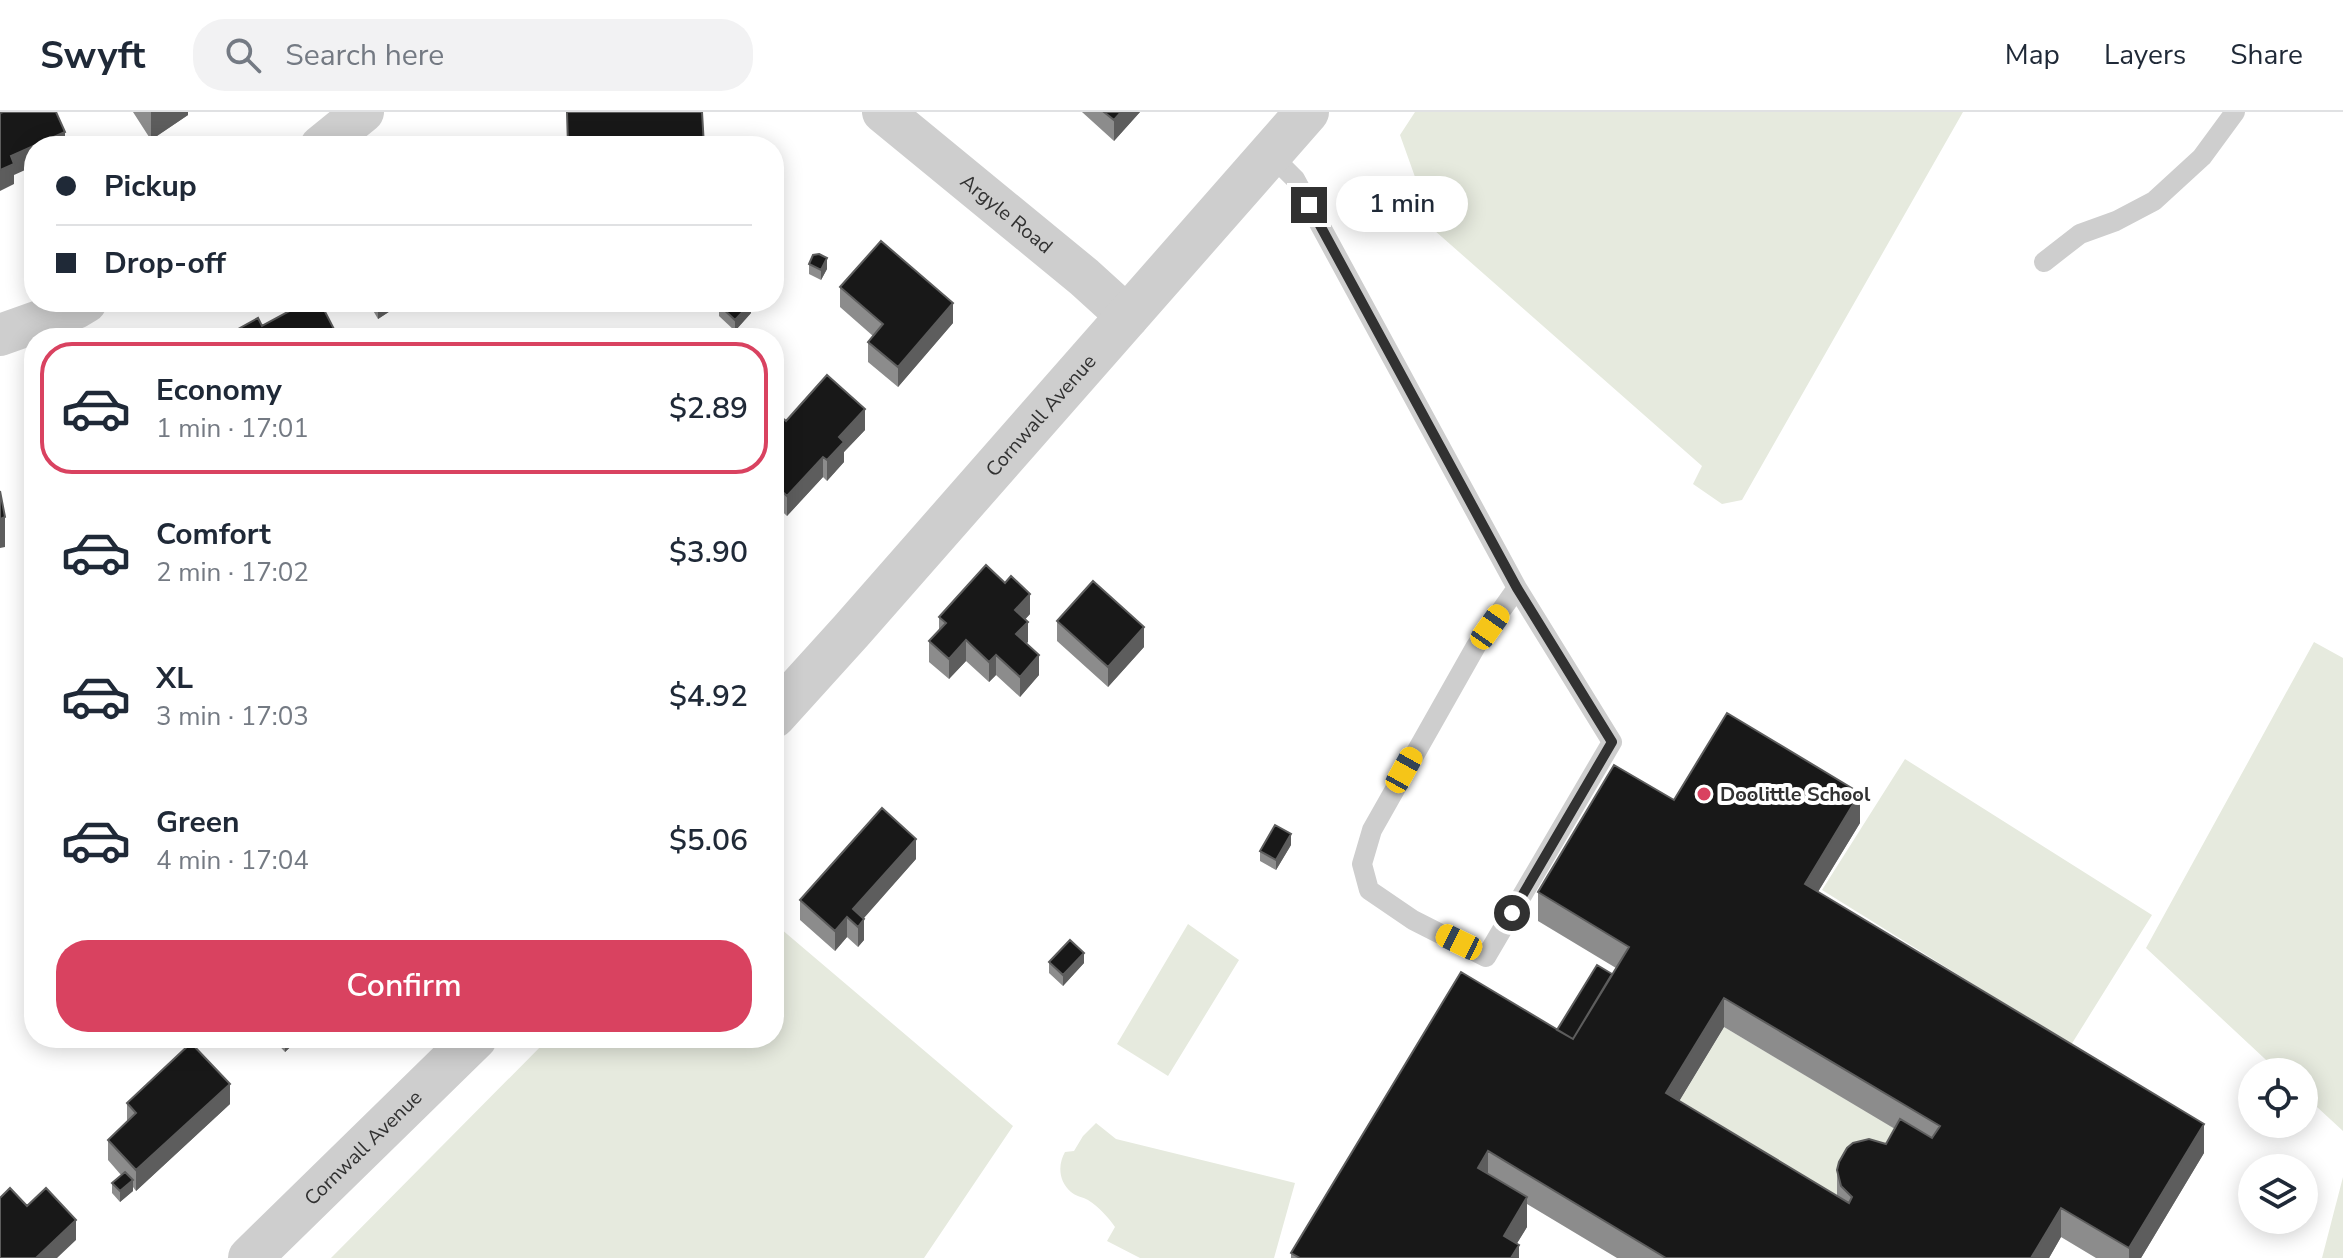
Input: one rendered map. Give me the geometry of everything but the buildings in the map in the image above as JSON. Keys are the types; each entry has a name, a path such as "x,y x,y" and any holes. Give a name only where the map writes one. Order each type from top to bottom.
{"street":[{"path":"333,136 363,112"},
{"name":"Argyle Road","path":"883,112 1084,277 1128,317"},
{"name":"Cornwall Avenue","path":"784,705 1307,112"},
{"path":"0,335 65,312"},
{"name":"Cornwall Avenue","path":"250,1258 465,1048"}],"lane":[{"path":"2044,262 2080,234 2116,221 2154,201 2202,157 2235,112"},
{"path":"1270,154 1295,179 1517,588 1612,742 1486,957 1413,920 1369,890 1362,864 1372,830 1404,770 1476,646 1517,588"}],"shaded area":[{"path":"1415,112 1963,112 1742,500 1722,504 1693,484 1702,466 1434,230 1400,135"},
{"path":"2314,642 2343,658 2343,1131 2318,1108 2318,1058 2264,1058 2146,948"},
{"path":"1905,759 2152,915 2071,1045 1822,890"},
{"path":"1188,924 1239,960 1168,1076 1117,1044"},
{"path":"784,931 1013,1126 924,1258 331,1258 539,1048 784,1048"},
{"path":"1724,1027 1940,1155 1837,1199 1666,1123"},
{"path":"1096,1123 1116,1139 1295,1183 1274,1258 1140,1258 1107,1241 1115,1227 1096,1206 1071,1192 1060,1172 1065,1152 1074,1151"},
{"path":"2343,1177 2343,1258 2322,1258"}],"place":[{"name":"Doolittle School","path":"1704,794"}],"route":[{"path":"1309,205 1517,588 1612,742 1512,913"}]}
